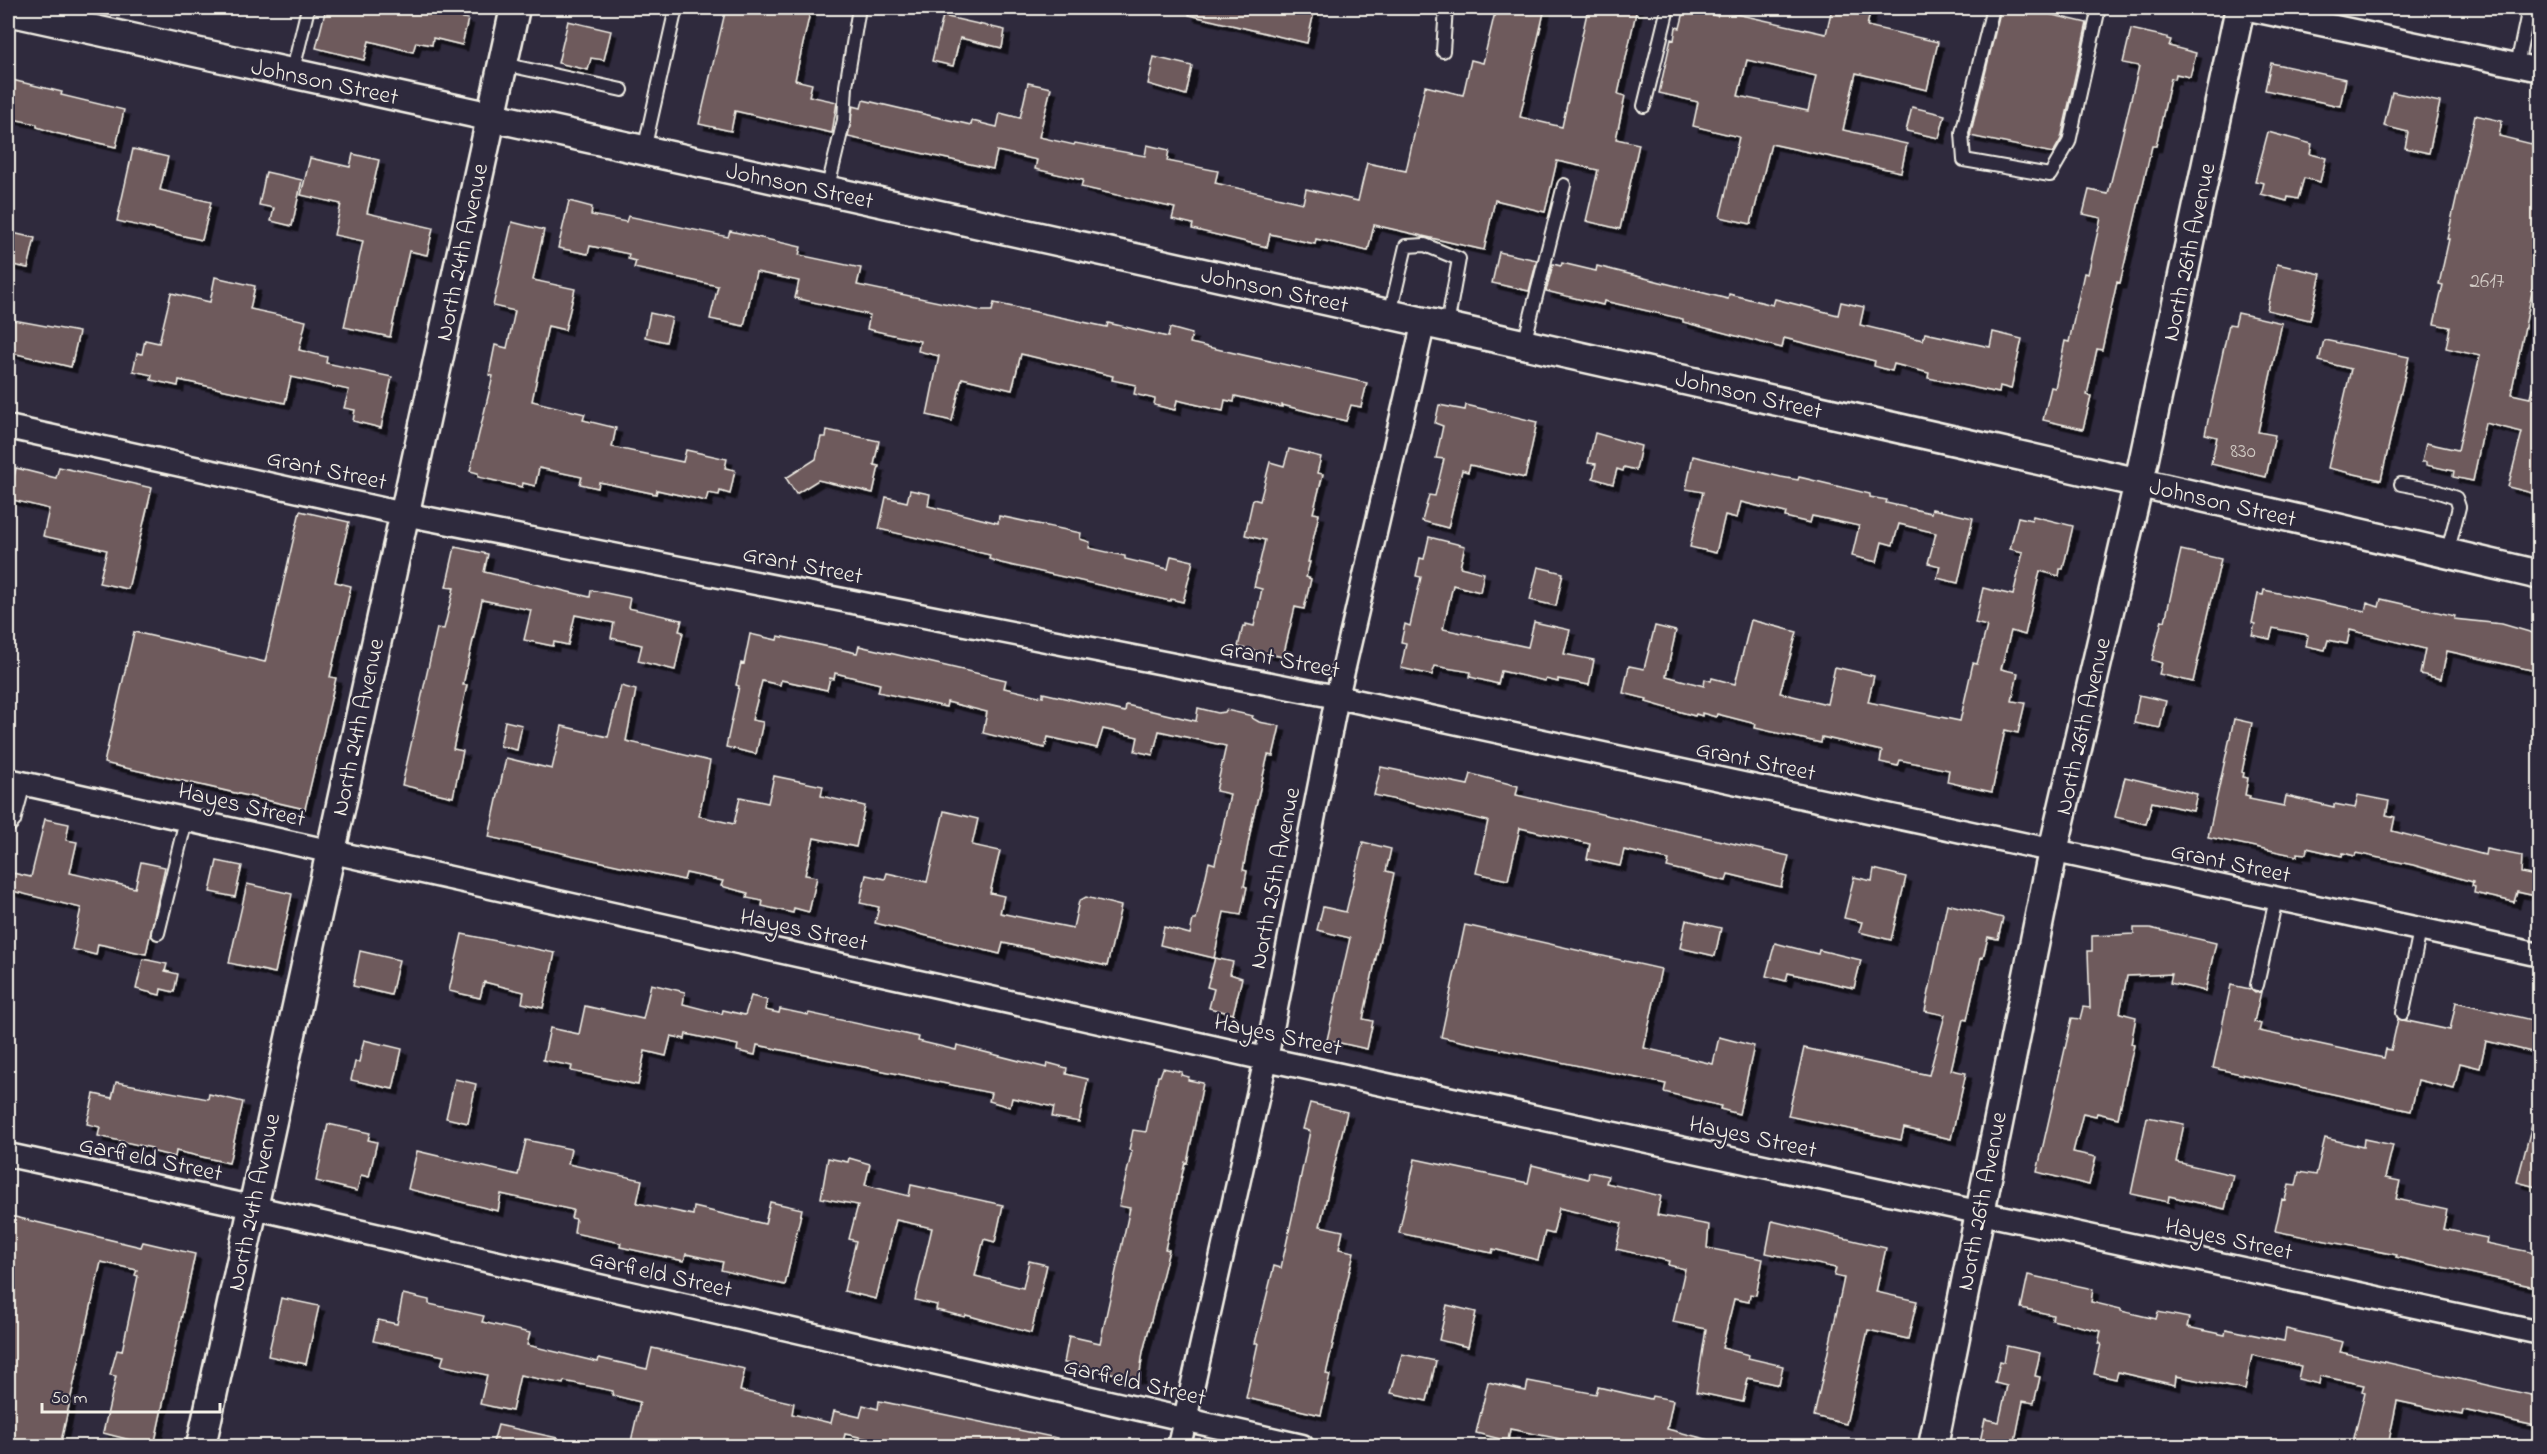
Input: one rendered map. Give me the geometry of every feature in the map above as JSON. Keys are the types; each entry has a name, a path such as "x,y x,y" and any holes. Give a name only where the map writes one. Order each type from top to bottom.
{"street":[{"name":"North 24th Avenue","path":"201,1446 515,8"},
{"path":"2242,8 2540,70"},
{"name":"North 26th Avenue","path":"1933,1446 2053,851 2139,482 2242,8"},
{"name":"Johnson Street","path":"8,11 77,17 292,74 1436,324 2540,575"},
{"name":"North 25th Avenue","path":"1179,1446 1266,1059 1337,697 1436,324"},
{"name":"Grant Street","path":"8,427 404,514 1337,697 2540,956"},
{"name":"Hayes Street","path":"16,782 1266,1059 2540,1333"},
{"name":"Garfield Street","path":"8,1155 252,1207 1302,1446"}],"lane":[{"path":"292,74 308,8"},
{"path":"644,150 676,8"},
{"path":"827,190 844,120 846,86 859,8"},
{"path":"1443,51 1446,8"},
{"path":"1644,106 1668,8"},
{"path":"1993,8 1962,133 1965,160 2050,175 2069,142 2099,8"},
{"path":"2517,65 2529,8"},
{"path":"503,64 622,90"},
{"path":"1524,344 1564,185"},
{"path":"1389,314 1406,246 1425,245 1459,259 1436,324"},
{"path":"2401,484 2433,490 2456,498 2458,507 2447,554"},
{"path":"8,827 14,821 16,782"},
{"path":"158,933 186,820"},
{"path":"2257,985 2276,899"},
{"path":"2403,1013 2420,930"}],"building":[{"path":"326,8 400,8 426,13 427,10 468,19 462,45 433,38 432,45 416,42 413,52 369,41 364,60 316,48"},
{"path":"726,8 811,8 795,80 812,84 809,96 837,102 832,133 735,111 731,131 699,124"},
{"path":"1190,8 1315,8 1307,43 1189,15"},
{"path":"1496,8 1545,8 1520,117 1562,127 1588,8 1637,8 1618,94 1625,96 1616,139 1639,144 1620,229 1586,221 1598,170 1557,161 1545,212 1495,200 1484,250 1374,225 1368,251 1316,239 1315,244 1270,234 1267,247 1192,229 1193,224 1172,219 1175,208 1081,187 1083,180 1035,169 1037,160 997,151 993,169 848,137 853,106 861,108 863,100 971,125 972,121 997,127 1000,113 1020,118 1028,83 1051,88 1039,137 1145,156 1147,145 1169,150 1167,161 1218,171 1215,183 1303,203 1306,189 1358,201 1367,163 1406,171 1425,86 1463,95 1471,60 1483,63"},
{"path":"1685,8 1717,16 1718,10 1826,34 1832,8 1871,8 1867,26 1938,42 1927,90 1856,73 1843,130 1907,144 1901,172 1771,144 1751,224 1720,217 1739,137 1693,126 1698,102 1659,93 1671,39 1674,40 1676,27 1680,28","holes":["1747,60 1816,76 1808,111 1738,96"]},
{"path":"2001,8 2023,8 2087,23 2061,139 2053,153 1970,136"},
{"path":"943,16 1005,30 1002,48 960,38 953,66 932,61"},
{"path":"568,21 611,31 604,60 591,58 588,70 558,63"},
{"path":"2131,29 2167,37 2171,40 2169,46 2196,53 2190,77 2176,74 2175,79 2171,78 2156,146 2152,146 2120,283 2117,282 2102,350 2097,349 2087,395 2091,396 2083,429 2043,420 2051,387 2055,388 2065,341 2069,342 2084,273 2088,274 2101,218 2083,214 2089,190 2108,194 2139,66 2123,63"},
{"path":"1154,57 1192,66 1186,95 1148,84"},
{"path":"2271,63 2346,79 2340,106 2265,90"},
{"path":"8,79 124,110 116,147 55,133 37,127 37,124 8,118"},
{"path":"2392,92 2440,102 2429,153 2405,148 2408,132 2384,126"},
{"path":"1912,107 1945,115 1939,138 1906,131"},
{"path":"2475,115 2502,121 2499,136 2540,146 2540,254 2511,394 2530,398 2532,388 2540,389 2540,495 2508,487 2522,432 2485,423 2473,481 2453,477 2454,471 2426,465 2426,462 2422,462 2426,443 2458,450 2480,356 2446,348 2450,327 2434,324 2443,285 2439,284 2449,239 2447,239"},
{"path":"2268,132 2312,144 2310,154 2326,158 2320,182 2304,178 2298,199 2288,197 2287,201 2261,194 2264,183 2255,181"},
{"path":"133,149 168,157 160,190 211,202 202,240 117,221"},
{"path":"353,154 379,160 367,213 433,228 427,255 409,251 390,337 344,327 363,241 334,235 341,204 301,195 310,158 350,167"},
{"path":"266,172 302,180 292,226 271,221 274,208 259,205"},
{"path":"569,201 592,207 591,215 626,222 628,216 728,237 730,231 801,247 799,255 861,268 857,285 982,311 992,311 994,303 1107,327 1108,323 1168,337 1170,328 1192,334 1190,343 1367,383 1361,407 1351,405 1346,421 1235,396 1234,402 1225,400 1223,411 1177,400 1175,410 1154,405 1155,399 1134,394 1136,385 1112,380 1113,376 1021,354 1012,390 962,378 952,421 927,415 939,356 918,351 920,341 867,329 870,315 795,298 799,281 756,272 744,326 710,319 718,286 634,268 636,261 628,259 629,254 590,246 588,254 558,248"},
{"path":"512,222 544,230 533,280 575,289 565,330 548,326 532,401 585,414 583,420 616,428 612,447 683,462 686,450 727,459 725,468 735,470 730,494 720,491 719,495 708,493 706,501 657,490 656,494 599,482 598,488 580,484 582,477 539,468 535,486 523,483 522,487 478,477 478,473 470,471 493,376 489,375 495,345 507,348 515,311 493,306"},
{"path":"8,232 35,238 28,268 8,264"},
{"path":"1499,252 1537,260 1529,291 1492,283"},
{"path":"1562,263 1596,271 1597,266 1728,299 1729,294 1773,305 1775,299 1838,315 1841,302 1864,307 1860,325 1923,340 1925,333 1990,347 1993,332 2022,339 2011,389 2000,386 1999,393 1928,378 1929,373 1894,364 1892,371 1874,366 1875,361 1784,338 1782,348 1683,322 1683,319 1604,301 1603,305 1546,291 1553,264 1561,266"},
{"path":"2277,264 2321,274 2310,320 2267,310"},
{"path":"215,277 255,286 250,309 306,321 299,350 327,357 326,363 392,377 381,428 353,421 355,410 344,408 349,390 291,377 285,403 179,380 178,386 151,380 152,375 133,371 137,353 142,354 145,340 159,343 171,293 210,302"},
{"path":"650,313 672,318 666,342 645,337"},
{"path":"2238,313 2282,323 2258,432 2275,435 2266,477 2211,464 2217,437 2205,434 2229,324 2235,325"},
{"path":"8,319 79,332 71,367 8,352"},
{"path":"2324,340 2409,357 2381,480 2328,468 2351,369 2319,361"},
{"path":"1439,405 1465,410 1466,405 1537,422 1525,478 1470,465 1468,472 1462,470 1448,528 1422,521 1429,495 1435,496 1444,459 1436,458 1443,426 1435,423"},
{"path":"827,430 879,441 874,465 879,466 873,493 818,480 796,494 786,478 816,459 821,437 826,437"},
{"path":"1595,433 1641,446 1636,470 1624,467 1623,471 1617,469 1613,484 1593,478 1596,464 1588,463"},
{"path":"1289,449 1321,457 1317,473 1323,474 1313,513 1319,514 1306,577 1311,579 1304,609 1295,607 1283,657 1238,647 1243,626 1246,627 1246,624 1254,626 1262,589 1254,587 1265,540 1245,535 1253,499 1260,501 1270,462 1284,466"},
{"path":"1693,456 1781,477 1798,480 1799,477 1870,494 1870,497 1887,500 1886,503 1931,513 1932,509 1973,518 1958,583 1937,578 1940,566 1928,563 1936,533 1899,524 1893,545 1882,542 1877,562 1852,556 1859,526 1812,516 1810,523 1785,517 1786,513 1741,502 1737,518 1725,515 1716,553 1690,547 1703,492 1686,489"},
{"path":"59,467 152,488 128,589 99,583 107,550 43,536 49,509 9,499 16,468 56,478"},
{"path":"910,490 930,494 928,506 998,523 999,516 1081,533 1080,539 1090,542 1089,548 1125,556 1125,559 1168,569 1171,556 1193,561 1183,602 1001,563 989,559 990,555 879,529 886,497 907,502"},
{"path":"300,511 349,522 335,582 351,586 330,677 336,678 305,809 104,763 134,632 265,662"},
{"path":"2033,516 2073,526 2063,569 2060,569 2059,576 2040,571 2025,635 2011,631 2001,669 2018,673 2012,701 2025,703 2018,733 2005,730 1992,792 1947,782 1949,770 1900,760 1898,766 1880,762 1882,751 1822,737 1821,743 1755,728 1756,724 1717,714 1716,717 1702,713 1702,716 1696,714 1695,716 1623,693 1629,666 1644,669 1655,626 1676,631 1666,676 1704,686 1705,679 1711,681 1712,678 1735,684 1751,620 1797,632 1780,693 1827,704 1835,667 1874,676 1868,702 1960,721 1973,663 1977,664 1987,626 1975,623 1983,588 2013,595 2023,552 2010,549 2018,517 2032,520"},
{"path":"1429,537 1465,546 1460,567 1484,573 1480,592 1453,585 1443,629 1528,647 1534,622 1570,630 1564,654 1594,660 1589,685 1558,679 1558,682 1546,679 1545,681 1501,671 1498,684 1470,677 1471,672 1435,666 1432,675 1401,668 1406,643 1401,642 1405,624 1410,626 1421,577 1416,576 1420,558 1424,559"},
{"path":"455,547 488,554 484,572 590,597 591,590 630,598 628,608 682,620 679,631 683,632 675,670 638,661 642,645 611,638 614,623 575,615 568,645 554,642 553,646 524,640 531,610 482,600 463,685 467,685 453,749 463,751 453,797 402,785 437,628 444,629 454,588 446,587"},
{"path":"2181,550 2221,559 2193,682 2159,674 2162,663 2152,660 2162,620 2165,621"},
{"path":"1538,567 1563,573 1556,606 1530,600"},
{"path":"2264,590 2365,611 2367,603 2379,607 2381,599 2455,616 2454,619 2502,624 2540,635 2540,672 2447,651 2441,679 2420,674 2425,649 2350,630 2347,644 2328,640 2325,650 2306,646 2308,635 2273,628 2270,639 2252,635 2258,594 2263,595"},
{"path":"750,634 777,640 778,636 857,653 859,646 1006,680 1004,688 1043,697 1043,693 1125,712 1126,705 1196,721 1198,708 1218,713 1226,710 1253,716 1252,718 1259,722 1280,726 1273,756 1268,755 1253,818 1243,870 1247,871 1244,886 1247,887 1241,915 1224,912 1214,958 1160,945 1164,927 1190,934 1193,920 1196,920 1209,862 1215,864 1230,794 1216,791 1226,746 1159,731 1153,755 1135,751 1138,737 1103,729 1097,748 1048,737 1045,748 983,733 987,712 947,702 946,707 878,692 880,684 835,673 834,679 830,678 827,690 781,680 780,685 762,681 752,720 763,722 756,754 726,747 739,686 736,685 741,663 744,664"},
{"path":"621,686 636,690 626,741 710,761 699,816 734,824 740,797 768,803 774,776 823,786 821,796 865,806 856,847 814,838 805,875 817,877 809,912 794,908 793,913 762,906 763,901 747,898 748,893 721,886 723,881 686,873 684,880 489,837 506,758 552,769 562,726 608,737"},
{"path":"2139,695 2166,701 2160,728 2134,723"},
{"path":"2234,719 2252,723 2242,772 2243,777 2248,778 2245,795 2250,796 2249,799 2284,806 2286,796 2334,807 2334,804 2355,808 2358,795 2389,801 2386,815 2395,817 2392,831 2485,855 2486,849 2522,856 2521,873 2540,877 2540,897 2517,892 2514,902 2474,893 2473,882 2413,865 2356,853 2355,856 2343,853 2342,856 2307,848 2306,854 2297,853 2297,856 2208,837"},
{"path":"505,721 522,725 517,750 500,746"},
{"path":"1381,767 1468,785 1471,774 1518,786 1516,795 1789,856 1781,887 1728,874 1726,881 1667,867 1669,860 1624,850 1620,866 1587,859 1590,844 1520,828 1508,880 1476,873 1488,821 1374,795"},
{"path":"2125,777 2197,794 2193,811 2152,802 2146,824 2115,817"},
{"path":"944,811 978,819 972,845 1000,851 990,893 1004,896 1000,913 1073,928 1079,901 1086,897 1121,906 1107,966 1003,943 1000,954 875,923 879,907 860,903 866,875 885,879 887,873 927,882"},
{"path":"45,819 69,824 66,840 77,842 70,873 135,888 141,862 165,867 146,954 98,944 96,955 72,949 81,908 8,890 8,872 31,877"},
{"path":"1363,842 1391,849 1386,871 1394,873 1363,1019 1373,1021 1367,1049 1327,1040 1350,938 1317,930 1323,907 1346,912"},
{"path":"217,861 242,866 235,897 210,892"},
{"path":"1874,869 1906,877 1891,940 1859,932 1862,922 1844,918 1854,877 1872,881"},
{"path":"247,884 292,894 275,973 229,963"},
{"path":"1947,904 2003,918 1998,939 1988,937 1983,958 1981,957 1967,1020 1963,1019 1951,1070 1966,1073 1951,1139 1904,1128 1901,1140 1788,1116 1804,1048 1929,1075 1945,1015 1925,1011"},
{"path":"1686,920 1721,928 1715,956 1680,948"},
{"path":"1465,925 1661,969 1644,1048 1713,1064 1719,1037 1754,1046 1739,1114 1720,1109 1721,1106 1664,1092 1666,1084 1441,1037"},
{"path":"2134,928 2150,928 2216,943 2205,991 2170,983 2172,974 2127,976 2120,1013 2136,1017 2131,1044 2134,1045 2118,1118 2097,1113 2096,1116 2083,1113 2073,1152 2096,1157 2089,1185 2037,1172 2072,1018 2080,1019 2083,1007 2090,1008 2088,951 2092,951 2092,936 2134,934"},
{"path":"462,934 555,953 543,1008 522,1003 524,992 484,982 480,998 449,991"},
{"path":"1775,943 1818,954 1819,950 1861,960 1854,988 1788,973 1786,981 1766,976"},
{"path":"360,951 399,960 391,995 353,986"},
{"path":"1215,958 1233,962 1230,974 1242,978 1233,1014 1209,1008 1214,989 1207,987"},
{"path":"143,959 167,964 165,971 178,974 174,992 161,989 160,995 136,989"},
{"path":"651,984 685,992 683,1004 722,1014 723,1010 745,1015 751,996 767,1000 765,1010 779,1013 780,1009 808,1015 809,1013 919,1037 918,1041 956,1050 957,1045 1047,1068 1048,1063 1067,1068 1066,1074 1088,1079 1079,1122 1052,1117 1054,1107 1012,1098 1010,1107 989,1101 991,1093 757,1045 755,1055 737,1051 738,1045 686,1034 685,1039 671,1036 666,1056 645,1051 638,1085 571,1071 572,1066 543,1060 550,1028 579,1034 585,1006 643,1019"},
{"path":"2231,985 2250,989 2255,993 2261,992 2254,1022 2261,1024 2259,1031 2384,1058 2386,1049 2391,1050 2398,1019 2450,1030 2456,1002 2540,1022 2540,1054 2486,1041 2480,1068 2460,1063 2454,1089 2418,1080 2411,1111 2213,1068"},
{"path":"364,1040 402,1049 393,1089 351,1080 355,1062 359,1062"},
{"path":"1163,1068 1182,1072 1181,1075 1189,1077 1188,1080 1203,1083 1187,1163 1185,1162 1165,1249 1169,1250 1143,1352 1139,1379 1064,1363 1069,1336 1100,1343 1130,1208 1119,1206 1132,1151 1129,1150 1133,1130 1146,1132 1158,1076"},
{"path":"455,1079 476,1084 468,1123 446,1118"},
{"path":"116,1082 208,1099 209,1094 243,1102 229,1163 176,1151 175,1157 151,1151 152,1148 98,1136 100,1127 87,1124 94,1094 112,1098"},
{"path":"1310,1103 1347,1112 1320,1226 1343,1231 1339,1249 1354,1252 1326,1374 1330,1375 1321,1415 1246,1398 1258,1343 1255,1343 1274,1266 1281,1268 1297,1195 1310,1131 1303,1129"},
{"path":"2147,1117 2184,1124 2176,1162 2233,1175 2225,1209 2169,1196 2168,1202 2131,1194"},
{"path":"2533,1121 2540,1122 2540,1188 2517,1182"},
{"path":"328,1124 370,1133 368,1140 377,1142 369,1177 361,1175 357,1191 316,1181"},
{"path":"2325,1138 2363,1147 2364,1139 2393,1145 2385,1178 2400,1181 2396,1199 2447,1210 2443,1229 2487,1238 2486,1243 2540,1254 2540,1288 2396,1257 2397,1255 2275,1231 2282,1199 2285,1200 2289,1185 2296,1186 2299,1172 2316,1175"},
{"path":"526,1140 571,1149 568,1164 642,1180 637,1203 693,1215 694,1207 765,1224 770,1202 802,1209 785,1285 721,1270 723,1262 686,1254 684,1261 620,1247 621,1243 574,1233 576,1219 571,1218 573,1210 501,1194 498,1211 408,1189 417,1151 518,1175"},
{"path":"828,1158 848,1162 849,1158 870,1164 865,1185 909,1196 911,1185 1003,1205 995,1242 984,1239 975,1276 1023,1288 1029,1261 1047,1265 1031,1333 966,1315 965,1317 936,1310 937,1305 915,1300 932,1228 896,1220 876,1299 844,1291 856,1241 849,1239 858,1205 821,1198"},
{"path":"1415,1159 1528,1183 1532,1165 1588,1179 1589,1172 1608,1176 1606,1183 1661,1196 1657,1215 1709,1225 1707,1248 1763,1259 1756,1295 1750,1294 1749,1302 1734,1299 1722,1348 1749,1355 1748,1358 1783,1366 1779,1385 1748,1378 1743,1402 1696,1392 1706,1329 1673,1322 1685,1269 1668,1265 1669,1261 1616,1249 1622,1223 1559,1208 1553,1234 1545,1232 1538,1260 1493,1249 1492,1253 1399,1233"},
{"path":"15,1217 141,1247 143,1242 195,1254 154,1446 103,1433 116,1376 110,1375 117,1350 122,1351 138,1276 135,1275 137,1270 101,1262 60,1446 8,1446 8,1248"},
{"path":"1772,1221 1886,1248 1876,1292 1917,1301 1908,1339 1868,1330 1846,1424 1814,1416 1844,1278 1834,1276 1836,1268 1766,1253"},
{"path":"2028,1275 2093,1289 2091,1302 2121,1309 2121,1311 2156,1319 2158,1312 2189,1318 2187,1327 2225,1335 2226,1329 2284,1341 2286,1329 2343,1342 2340,1352 2540,1397 2540,1427 2463,1410 2462,1415 2397,1401 2388,1446 2352,1446 2365,1392 2362,1391 2364,1385 2320,1376 2319,1384 2298,1379 2301,1366 2252,1355 2245,1390 2176,1376 2175,1385 2118,1372 2116,1379 2094,1374 2101,1344 2098,1344 2101,1331 2052,1320 2053,1315 2021,1308"},
{"path":"403,1294 429,1300 429,1304 484,1316 482,1322 530,1333 527,1345 598,1362 599,1358 647,1369 652,1348 745,1369 740,1391 794,1403 792,1414 831,1423 834,1411 860,1417 863,1405 878,1409 879,1401 1057,1438 1056,1446 901,1446 845,1434 842,1446 630,1446 640,1402 612,1395 613,1391 520,1375 512,1411 480,1404 487,1375 441,1365 444,1356 373,1341 378,1320 397,1324"},
{"path":"281,1298 319,1306 306,1364 268,1356"},
{"path":"1447,1305 1476,1312 1468,1347 1439,1340"},
{"path":"2007,1346 2040,1353 2035,1376 2040,1377 2034,1403 2023,1401 2014,1446 1979,1446 1985,1419 1999,1422 2007,1386 1995,1383 2000,1361 2004,1362"},
{"path":"1402,1354 1436,1361 1427,1401 1391,1393"},
{"path":"1528,1381 1596,1394 1598,1387 1651,1399 1652,1396 1673,1400 1667,1429 1710,1440 1709,1446 1596,1446 1510,1429 1508,1441 1476,1433 1488,1382 1526,1391"},
{"path":"498,1425 558,1438 557,1446 492,1446"}]}
